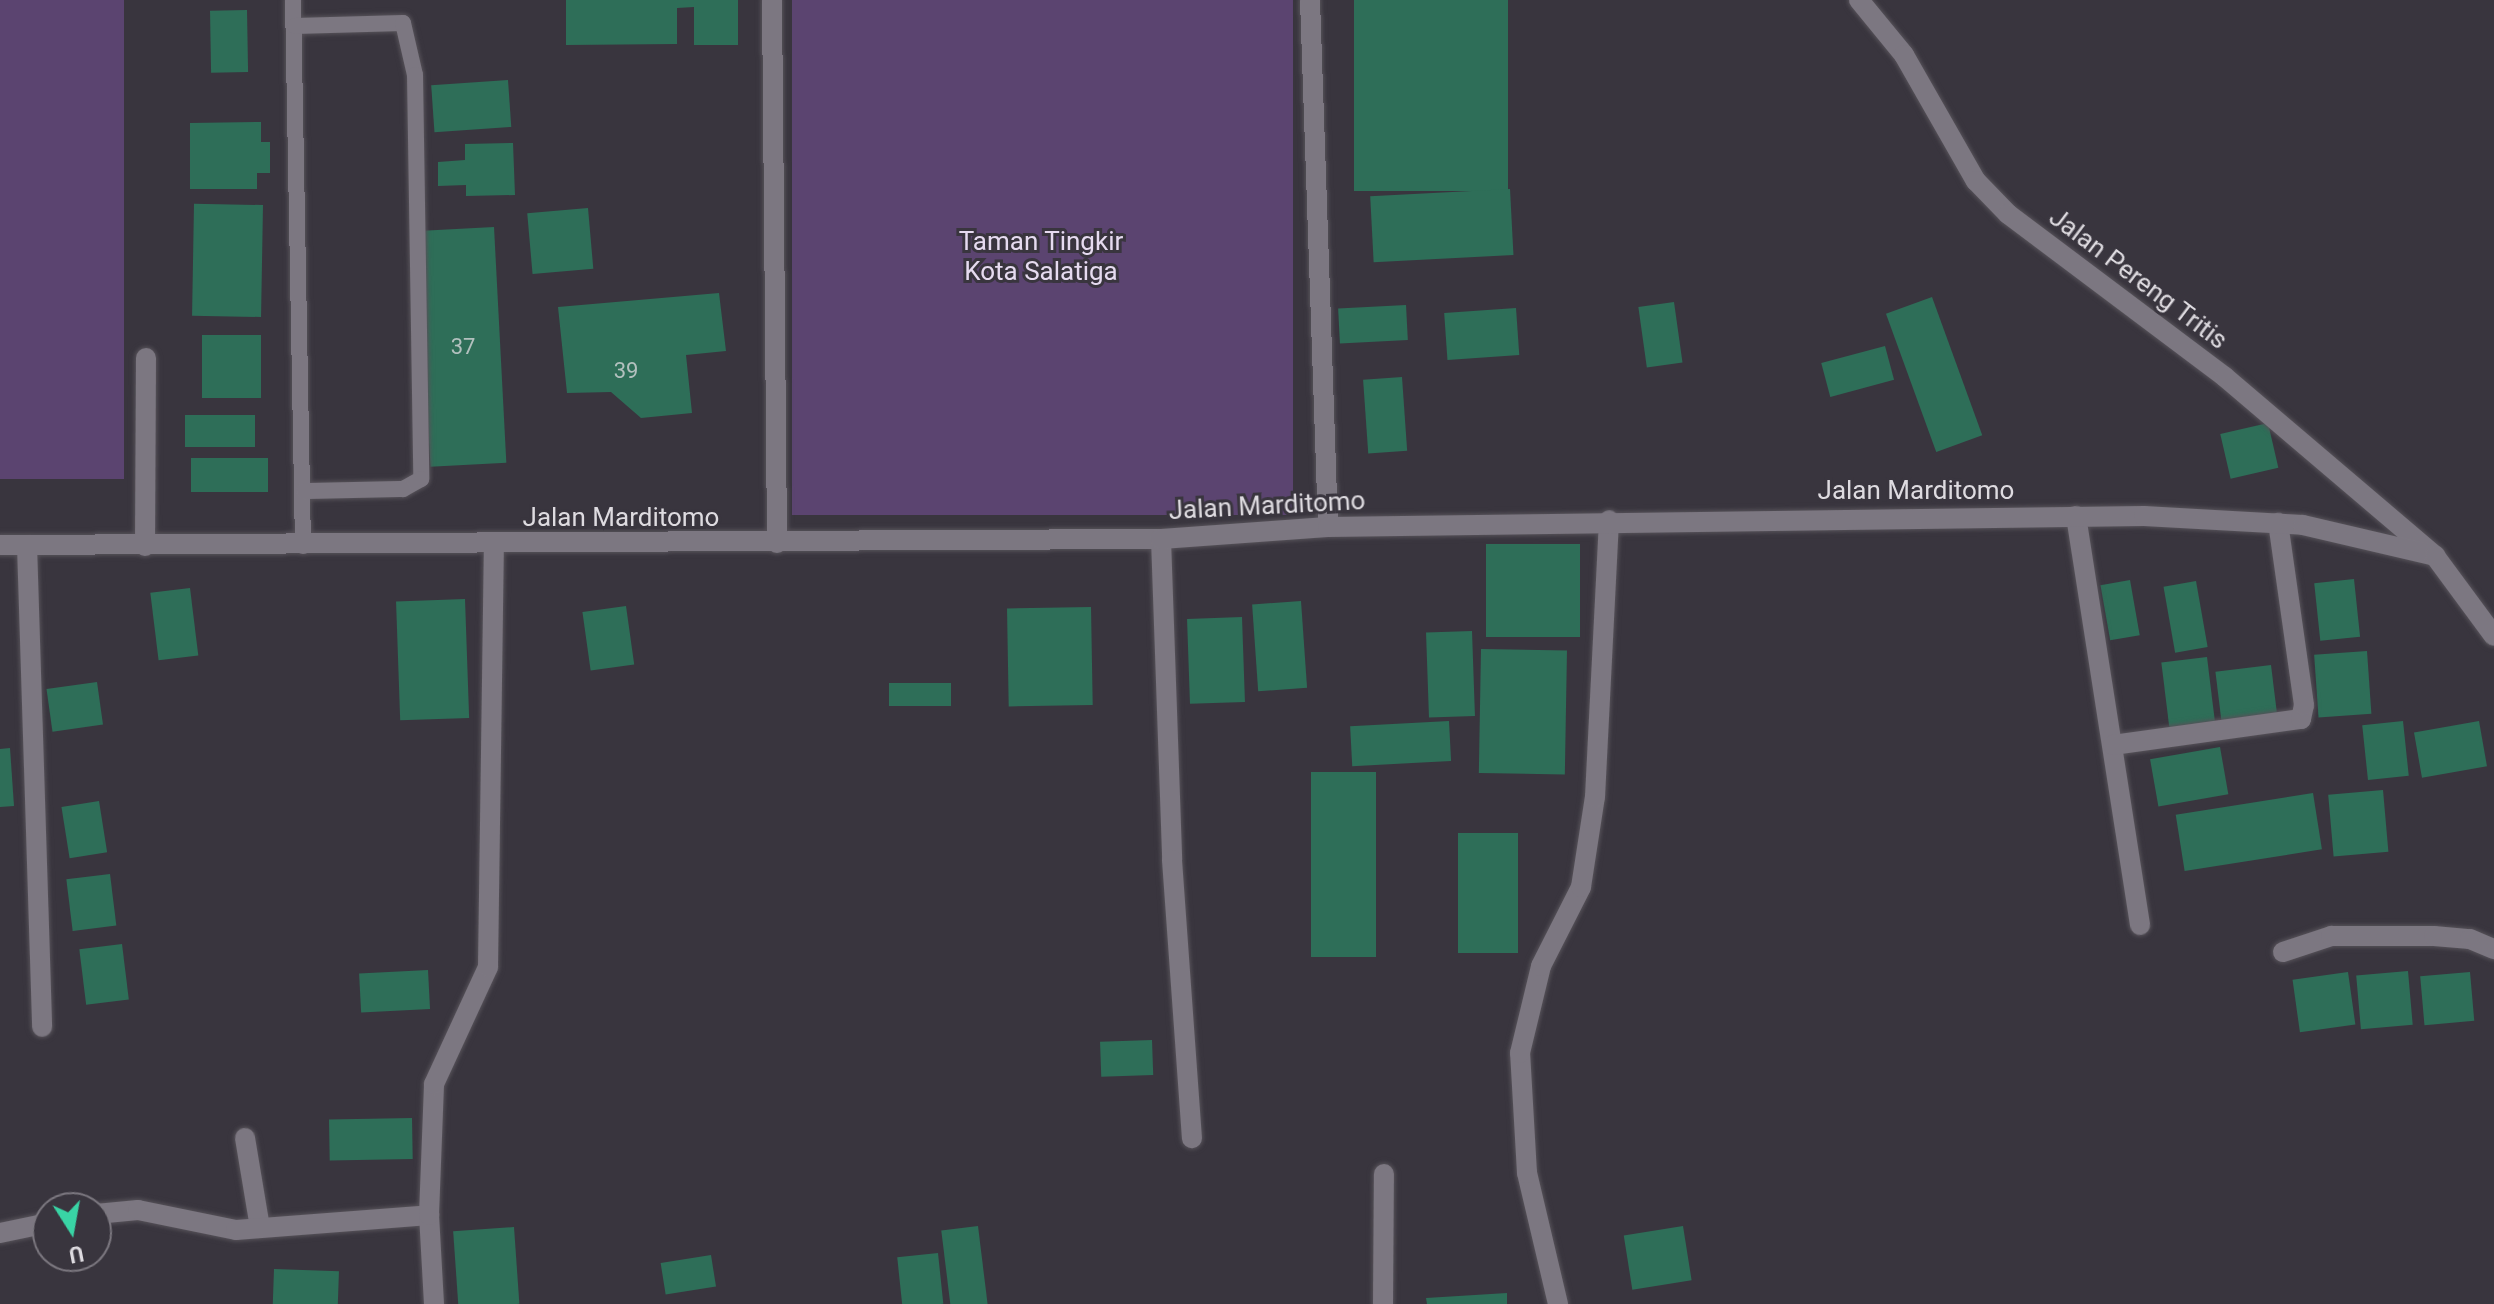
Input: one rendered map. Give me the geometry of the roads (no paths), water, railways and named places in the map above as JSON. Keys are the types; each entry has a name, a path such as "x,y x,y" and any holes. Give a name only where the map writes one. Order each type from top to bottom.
{"street":[{"path":"772,0 777,543"},
{"path":"1310,0 1328,527"},
{"name":"Jalan Pereng Tritis","path":"1859,0 1904,55 1976,181 2008,214 2225,377 2435,556"},
{"path":"145,546 146,358"},
{"path":"2076,516 2140,925"},
{"name":"Jalan Marditomo","path":"0,545 303,546 1161,539 1328,527 1609,520 2076,516 2278,523 2435,556"},
{"path":"1558,1304 1527,1173 1520,1053 1541,966 1583,872 1595,797 1609,520"},
{"path":"2113,745 2301,719 2304,705 2278,523"},
{"path":"1161,539 1172,860 1192,1138"},
{"path":"27,545 42,1027"},
{"path":"434,1304 429,1215 434,1084 488,967 494,545"},
{"path":"2435,556 2494,636"},
{"path":"2283,952 2331,936 2434,936 2470,939 2494,949"},
{"path":"245,1138 260,1228"},
{"path":"1383,1304 1384,1174"},
{"path":"112,1211 125,1208 229,1230 429,1215"},
{"path":"0,1233 32,1226"}],"lane":[{"path":"293,0 303,546"},
{"path":"295,26 403,23 414,54 416,153 421,479 403,489 304,491"}],"park label":[{"name":"Taman Tingkir Kota Salatiga","path":"1041,257"}]}
